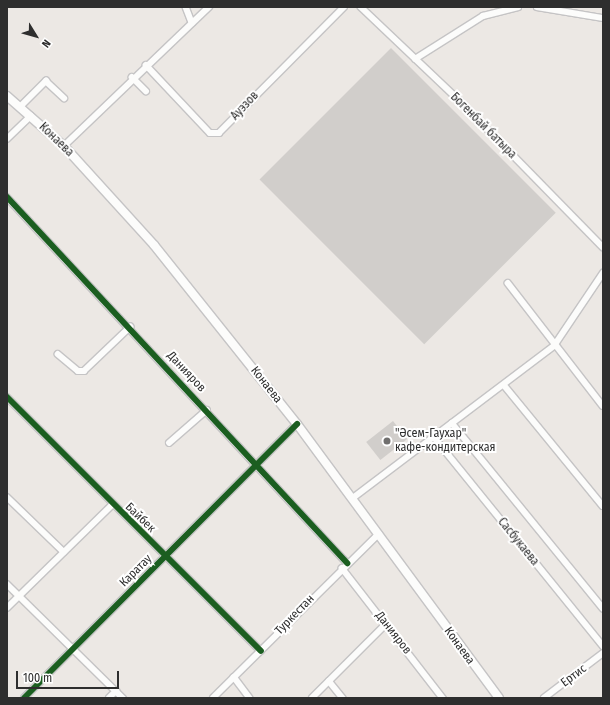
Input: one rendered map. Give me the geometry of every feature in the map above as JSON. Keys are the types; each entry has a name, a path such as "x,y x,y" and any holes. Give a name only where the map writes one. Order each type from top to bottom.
{"main road":[{"name":"Конаева","path":"7,96 64,146 154,245 297,424 499,698"}],"street":[{"path":"186,7 192,23"},
{"path":"64,146 132,77 209,7"},
{"name":"Ауэзов","path":"146,65 210,133 219,133 344,7"},
{"name":"Богенбай батыра","path":"361,7 415,59 603,248"},
{"path":"415,59 483,16 518,7"},
{"path":"537,7 603,18"},
{"path":"132,77 146,91"},
{"path":"20,107 46,81 64,98"},
{"path":"7,139 31,116"},
{"name":"Данияров","path":"7,197 130,327 347,563"},
{"path":"353,498 554,346 603,273"},
{"path":"508,284 554,346 603,406"},
{"path":"58,354 78,371 84,371 130,327"},
{"path":"504,385 603,506"},
{"name":"Байбек","path":"7,398 112,505 261,651"},
{"path":"169,443 207,410"},
{"name":"Сасбукаева","path":"452,423 603,608"},
{"name":"Каратау","path":"24,698 297,424"},
{"name":"Сасбукаева","path":"434,437 603,646"},
{"path":"7,497 64,552"},
{"path":"7,608 112,505"},
{"name":"Туркестан","path":"213,698 347,563 379,534"},
{"name":"Данияров","path":"342,568 443,698"},
{"path":"7,584 123,698"},
{"path":"312,698 386,624"},
{"name":"Ертис","path":"544,698 603,654"},
{"path":"234,677 250,698"},
{"path":"329,681 343,698"},
{"path":"109,698 116,691"}],"building":[{"path":"391,48 556,213 424,344 259,180"},
{"name":"\"Әсем-Гаухар\" кафе-кондитерская","path":"393,421 407,439 380,460 366,442"}],"cycle path":[{"path":"7,197 347,563"},
{"path":"7,397 261,651"},
{"path":"24,698 297,424"}],"place":[{"name":"\"Әсем-Гаухар\" кафе-кондитерская","path":"387,441"}]}
